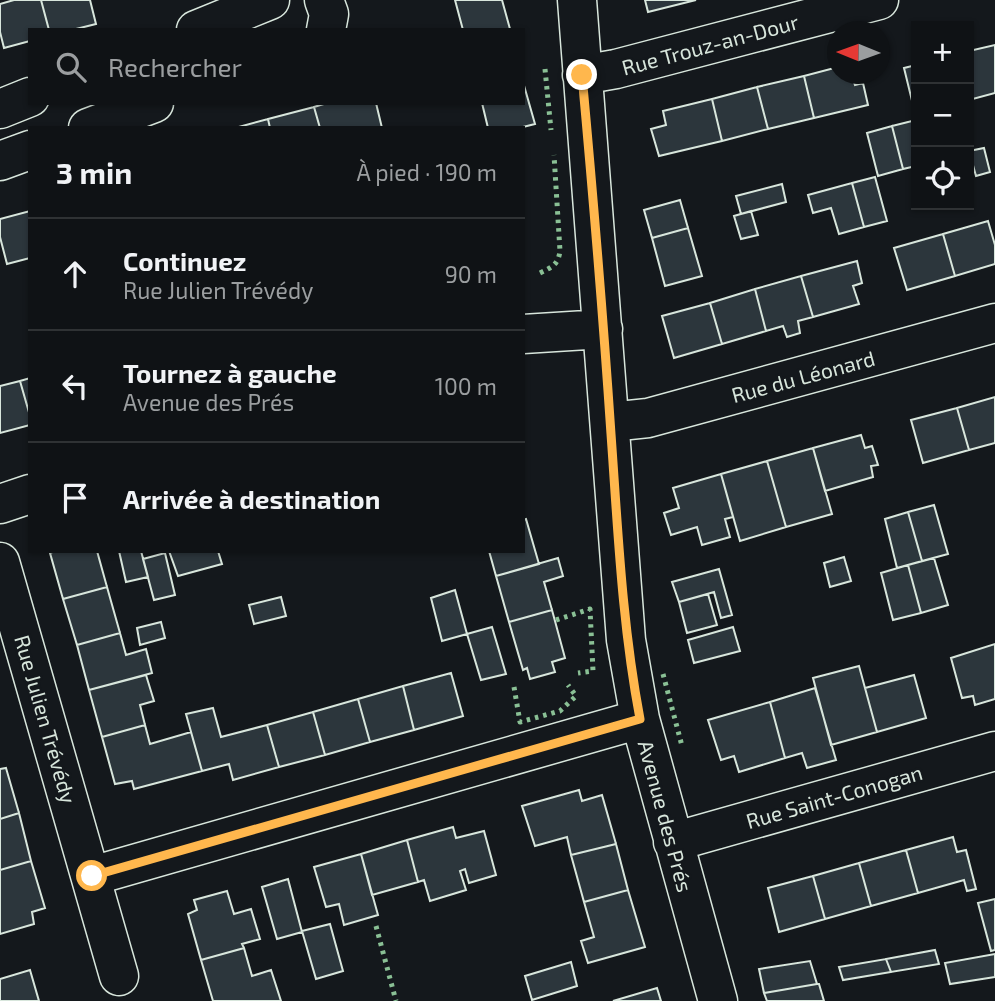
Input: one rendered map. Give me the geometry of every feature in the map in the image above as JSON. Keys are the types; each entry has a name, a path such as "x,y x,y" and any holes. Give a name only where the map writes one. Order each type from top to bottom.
{"street":[{"path":"202,28 270,0"},
{"path":"324,0 329,14 326,28"},
{"name":"Avenue des Prés","path":"576,0 626,640 640,719 718,1001"},
{"name":"Rue Trouz-an-Dour","path":"582,75 616,69 879,0"},
{"path":"0,109 28,98"},
{"path":"93,126 149,105"},
{"path":"0,161 28,151"},
{"name":"Rue du Léonard","path":"610,422 648,418 995,323"},
{"path":"525,334 603,329"},
{"path":"0,504 28,495"},
{"name":"Rue Julien Trévédy","path":"0,562 119,976"},
{"path":"92,876 640,719"},
{"name":"Rue Saint-Conogan","path":"673,842 995,751"}],"building":[{"path":"14,0 41,0 48,28 28,28 28,42 4,48 0,32 0,4"},
{"path":"41,0 90,0 96,24 80,28 48,28"},
{"path":"455,0 502,0 510,28 462,28"},
{"path":"645,0 696,0 648,12"},
{"path":"995,45 995,93 974,99 974,84 974,50"},
{"path":"911,66 911,97 904,68"},
{"path":"827,70 827,84 863,84 868,105 814,118 804,76"},
{"path":"804,76 814,118 768,129 757,87"},
{"path":"757,87 768,129 722,141 712,99"},
{"path":"525,89 535,124 488,126 482,105 525,105"},
{"path":"712,99 722,141 659,156 651,129 666,125 663,111"},
{"path":"376,105 382,126 319,126 314,107"},
{"path":"314,107 319,126 270,126 268,119"},
{"path":"268,119 270,126 242,126"},
{"path":"911,121 911,167 903,169 892,126"},
{"path":"892,126 903,169 878,176 867,133"},
{"path":"984,148 990,172 976,176 974,150"},
{"path":"875,177 887,221 864,227 852,183"},
{"path":"852,183 864,227 839,234 831,208 813,213 808,195"},
{"path":"782,184 786,202 741,214 736,196"},
{"path":"680,200 688,228 652,238 644,210"},
{"path":"751,211 758,235 741,239 734,216"},
{"path":"28,212 28,259 7,264 0,237 0,219"},
{"path":"988,221 995,245 995,264 955,276 943,234"},
{"path":"688,228 702,276 665,286 652,238"},
{"path":"943,234 955,276 907,290 894,248"},
{"path":"857,261 862,283 853,286 859,304 813,317 801,276"},
{"path":"801,276 813,317 798,321 800,333 787,337 783,326 766,331 755,289"},
{"path":"755,289 766,331 722,344 710,303"},
{"path":"710,303 722,344 674,358 662,316"},
{"path":"28,379 28,409 20,381"},
{"path":"20,381 28,409 28,426 0,433 0,386"},
{"path":"995,397 995,443 969,450 957,408"},
{"path":"957,408 969,450 923,463 911,420"},
{"path":"861,435 865,448 872,446 878,465 871,466 873,477 825,491 813,448"},
{"path":"813,448 832,514 786,527 767,461"},
{"path":"767,461 786,527 740,541 721,474"},
{"path":"721,474 733,517 725,519 730,537 702,545 697,527 671,535 664,513 679,508 673,488"},
{"path":"934,505 948,554 922,561 908,512"},
{"path":"908,512 922,561 897,568 885,519"},
{"path":"525,519 539,564 496,576 490,553 525,553"},
{"path":"50,553 98,553 107,587 63,599"},
{"path":"119,553 142,553 148,577 126,582"},
{"path":"165,553 175,595 154,600 143,559"},
{"path":"170,553 219,553 222,564 178,576"},
{"path":"844,557 851,581 830,587 824,563"},
{"path":"558,558 563,576 544,582 552,610 509,622 496,576"},
{"path":"934,558 948,605 921,613 908,565"},
{"path":"908,565 921,613 893,620 881,573"},
{"path":"719,569 732,615 721,618 714,592 679,602 672,582"},
{"path":"107,587 120,633 77,645 63,599"},
{"path":"455,590 467,634 442,641 431,598"},
{"path":"708,594 717,625 687,633 679,602"},
{"path":"281,597 286,616 254,624 249,605"},
{"path":"552,610 565,658 552,662 555,672 530,679 527,668 523,670 509,622"},
{"path":"161,622 165,638 140,645 137,628"},
{"path":"492,627 506,674 481,680 467,634"},
{"path":"733,627 740,651 694,663 688,640"},
{"path":"120,633 126,655 146,649 152,673 89,690 77,645"},
{"path":"995,644 995,699 975,705 973,696 962,698 951,658"},
{"path":"859,666 877,732 831,745 813,678"},
{"path":"451,673 463,716 414,730 403,686"},
{"path":"146,675 154,701 140,705 145,725 102,737 89,690"},
{"path":"914,675 926,718 877,732 865,688"},
{"path":"403,686 414,730 370,742 358,699"},
{"path":"815,688 836,760 807,768 802,753 785,758 770,702"},
{"path":"358,699 370,742 325,755 313,712"},
{"path":"770,702 785,758 739,772 734,756 721,760 708,720"},
{"path":"213,708 221,737 267,725 279,767 233,780 229,764 202,771 186,714"},
{"path":"313,712 325,755 279,767 267,725"},
{"path":"145,725 150,744 191,732 202,771 134,789 132,781 115,784 102,737"},
{"path":"6,768 19,813 0,819 0,769"},
{"path":"579,790 582,801 602,795 616,844 571,855 567,837 535,846 522,806"},
{"path":"19,813 31,861 0,870 0,819"},
{"path":"453,827 456,838 484,831 496,875 469,883 465,869 460,871 466,890 430,901 424,880 418,882 407,840"},
{"path":"953,837 957,852 966,850 976,889 967,891 964,880 918,893 906,850"},
{"path":"407,840 418,882 372,895 361,854"},
{"path":"616,844 628,890 584,902 571,855"},
{"path":"906,850 918,893 871,906 859,863"},
{"path":"361,854 378,915 344,925 339,904 326,907 314,867"},
{"path":"31,861 45,908 32,912 34,924 0,934 0,870"},
{"path":"859,863 871,906 825,919 813,876"},
{"path":"813,876 825,919 779,932 768,888"},
{"path":"288,879 302,932 277,939 262,887"},
{"path":"628,890 645,947 588,963 581,941 594,937 584,902"},
{"path":"227,891 234,914 251,909 260,939 242,944 244,948 201,960 188,914 197,910 194,900"},
{"path":"995,899 995,950 991,951 978,903"},
{"path":"330,924 343,971 316,979 302,931"},
{"path":"244,948 252,976 271,970 281,1001 213,1001 201,960"},
{"path":"935,950 939,964 891,972 886,959"},
{"path":"995,954 995,977 950,984 945,963"},
{"path":"886,959 891,972 843,980 839,967"},
{"path":"810,961 817,984 764,993 759,969"},
{"path":"571,962 577,986 532,1000 525,976"},
{"path":"30,970 39,1001 0,1001 0,979"},
{"path":"819,984 824,1001 767,1001 764,993"},
{"path":"657,988 661,1001 613,1001"}],"hedge":[{"path":"545,69 551,130"},
{"path":"540,273 554,265 560,251 554,155"},
{"path":"556,620 590,609 593,671 578,673"},
{"path":"663,674 682,746"},
{"path":"514,687 520,722 560,711 576,696 568,685"},
{"path":"376,926 396,1001"}],"route":[{"path":"92,876 640,719 626,640 620,582 600,281 582,75"}]}
